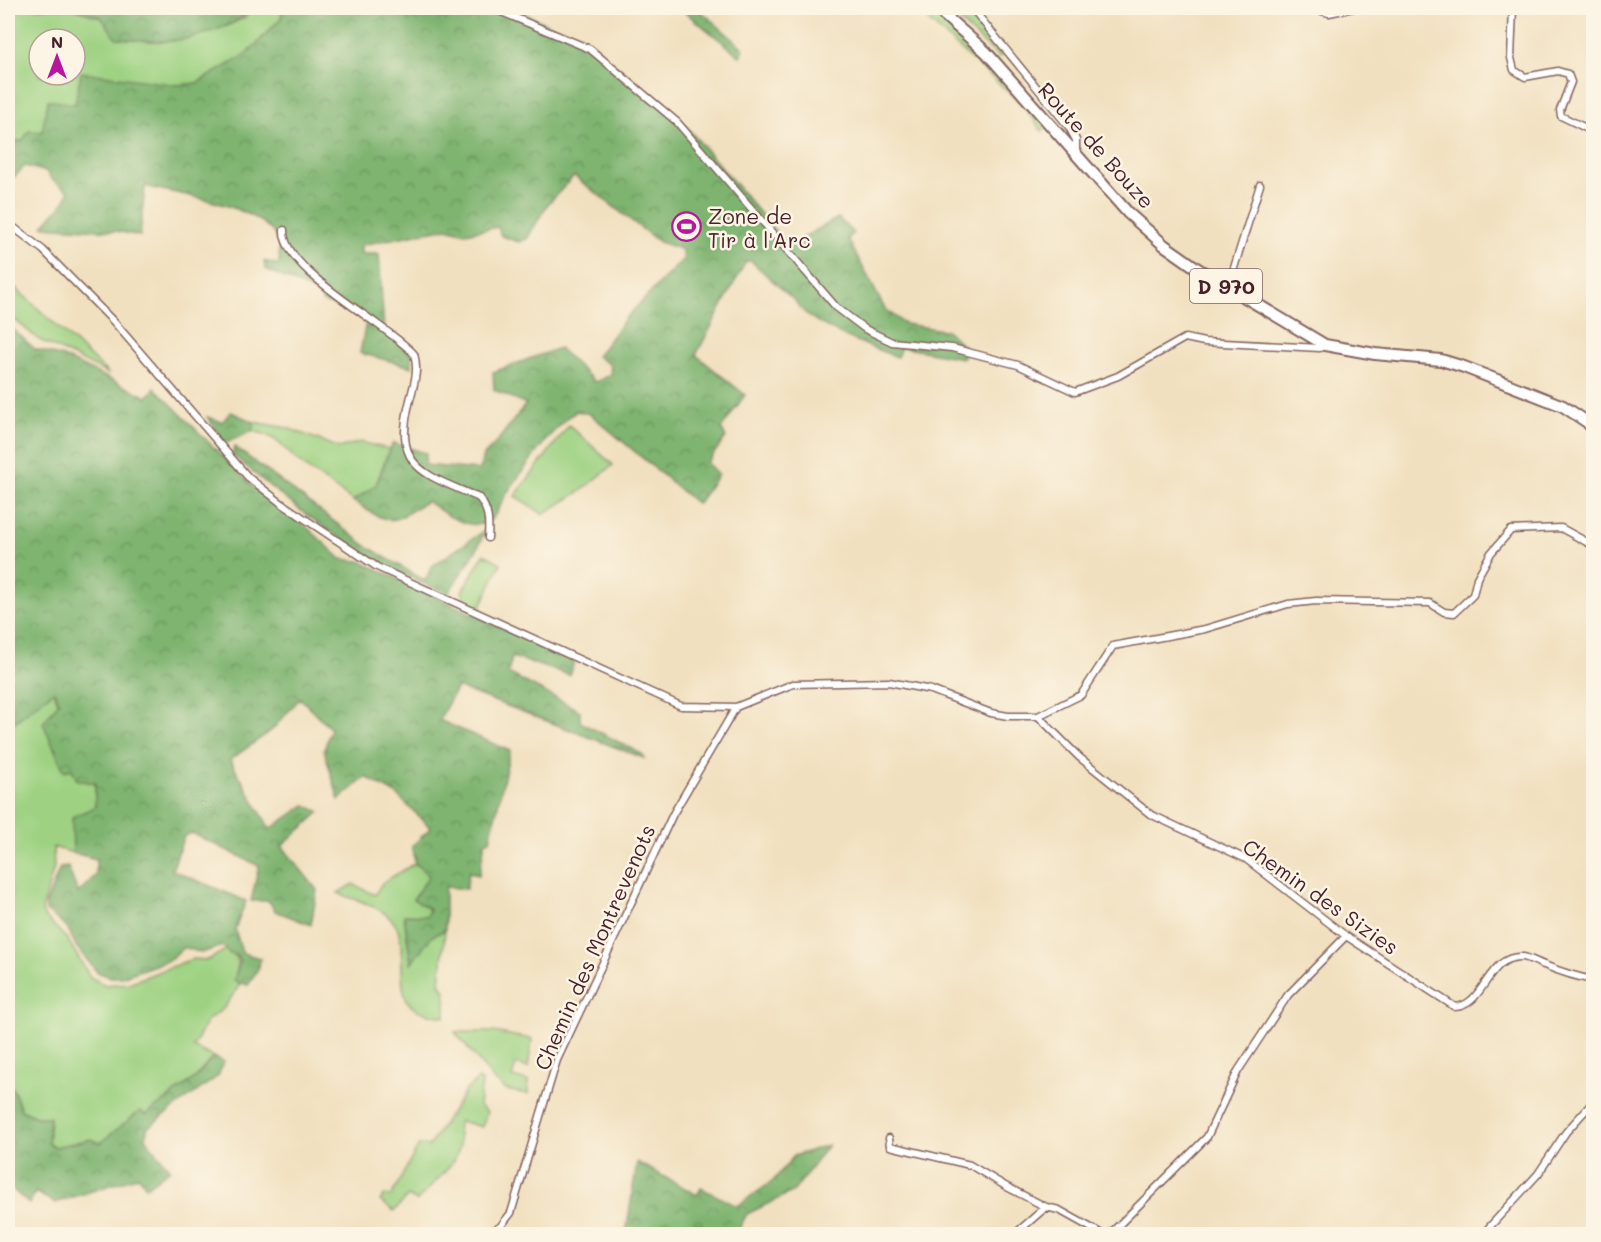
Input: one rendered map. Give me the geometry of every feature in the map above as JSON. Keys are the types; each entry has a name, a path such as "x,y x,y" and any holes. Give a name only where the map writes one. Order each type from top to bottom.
{"main road":[{"name":"Route de Bouze","path":"936,8 986,52 1128,213 1164,245 1228,288 1325,345 1375,354 1441,360 1563,406 1587,422 1593,430"}],"street":[{"path":"492,8 590,49 677,122 836,307 865,329 892,342 952,348 1018,365 1045,375 1075,392 1118,376 1185,339 1320,348 1325,345"},
{"path":"972,8 1070,128 1076,140 1076,155"},
{"path":"1311,8 1329,13 1353,8"},
{"path":"1513,8 1511,58 1516,73 1525,77 1558,71 1568,74 1572,82 1561,107 1561,116 1593,132"},
{"path":"1228,288 1260,185"},
{"path":"8,223 43,250 114,322 248,477 291,510 377,567 681,706 736,707 793,684 889,682 931,690 991,713 1008,716 1038,716 1081,694 1113,646 1120,643 1142,642 1205,629 1288,604 1316,601 1430,603 1444,612 1454,613 1473,595 1477,578 1491,553 1511,530 1561,528 1593,546"},
{"path":"284,230 283,238 293,255 321,284 414,354 417,372 409,404 406,451 410,461 420,470 479,498 485,506 489,519 488,538"},
{"name":"Chemin des Montrevenots","path":"484,1234 500,1227 511,1213 557,1060 673,814 736,707"},
{"name":"Chemin des Sizies","path":"1038,716 1079,757 1150,814 1246,859 1346,936 1455,1007 1462,1007 1471,1000 1489,975 1502,963 1522,957 1567,974 1593,980"},
{"path":"1110,1234 1207,1137 1238,1071 1288,995 1346,936"},
{"path":"1483,1234 1538,1174 1566,1132 1593,1101"},
{"path":"889,1138 890,1146 970,1165 1046,1207 1059,1210 1102,1234"},
{"path":"1015,1234 1046,1207"}],"green space":[{"path":"8,8 71,8 172,41 227,26 246,17 251,8 283,8 281,18 247,54 197,83 75,104 42,133 22,141 8,141"},
{"path":"71,8 251,8 237,20 216,30 181,40 158,42 116,38 101,17"},
{"path":"283,8 513,8 590,44 681,120 788,246 838,218 853,233 848,239 885,309 905,324 948,331 964,347 963,358 901,347 897,357 872,348 813,319 751,261 746,261 696,355 745,395 721,429 726,437 707,463 718,475 697,504 590,414 577,411 549,436 489,521 477,525 462,522 427,501 397,518 390,519 375,515 353,501 376,485 393,443 426,453 425,465 479,470 483,456 526,404 494,390 493,372 559,348 595,382 611,375 610,365 597,356 625,319 684,258 681,249 659,242 574,176 547,205 527,239 519,242 501,236 498,227 465,233 447,228 361,245 361,254 379,254 384,331 411,353 412,367 360,353 366,322 353,310 322,302 322,295 265,269 264,261 279,265 278,242 271,230 246,213 212,201 145,186 140,236 116,231 43,226 64,202 69,191 51,179 47,172 25,166 8,183 8,141 22,141 29,131 42,132 48,100 75,104 78,87 87,87 87,73 178,85 197,83 247,54 281,19"},
{"path":"680,8 696,8 701,11 744,49 740,56"},
{"path":"914,8 929,8 979,51 1047,127 1042,131 1023,105"},
{"path":"945,8 963,8 1004,52 999,57"},
{"path":"8,281 109,374 38,339 8,314"},
{"path":"8,325 35,349 63,357 147,397 155,388 254,488 310,530 341,559 360,561 574,662 570,675 512,657 508,673 580,711 580,722 642,754 644,758 457,687 439,720 510,751 490,840 485,842 479,875 469,872 466,889 445,887 445,930 432,936 411,963 404,915 427,916 430,909 413,899 429,876 415,863 412,846 431,828 396,794 366,777 339,800 324,750 331,729 300,698 272,730 230,760 270,829 305,805 320,812 282,846 317,890 311,925 275,911 269,901 251,901 259,866 192,833 184,836 172,870 246,901 235,929 242,953 260,958 259,967 248,985 234,981 240,961 237,955 230,954 223,946 201,953 184,947 169,960 121,977 111,977 97,972 76,946 67,927 46,911 46,903 60,868 68,867 78,893 96,875 96,859 73,853 72,817 95,807 95,783 77,780 72,769 64,771 43,723 59,702 54,691 8,727"},
{"path":"231,412 254,422 253,431 225,443 207,417 222,422"},
{"path":"254,422 288,428 339,448 360,442 389,449 376,485 353,501 309,470 271,437 253,431"},
{"path":"569,425 613,465 581,491 543,514 515,496"},
{"path":"235,447 368,547 425,581 432,566 484,531 481,540 449,593 392,568 306,515 232,454"},
{"path":"484,554 501,563 479,610 466,601 462,591"},
{"path":"53,691 61,713 73,769 78,780 95,783 95,807 73,817 73,853 53,847 54,867 42,910 44,916 67,939 90,977 105,985 129,983 192,959 208,960 227,949 232,952 238,963 234,981 241,983 224,1008 208,1020 193,1047 213,1057 196,1077 146,1116 140,1112 100,1143 91,1139 55,1147 48,1143 50,1118 36,1117 21,1110 8,1082 8,775 12,768 8,753 8,727"},
{"path":"415,863 429,876 428,916 404,915 411,962 432,936 445,930 440,983 445,991 445,1017 421,1012 408,1001 402,981 399,933 390,918 369,905 338,893 353,884 375,895 382,883"},
{"path":"455,1032 493,1032 532,1039 528,1068 516,1064 512,1077 528,1081 528,1094 506,1090 494,1080"},
{"path":"213,1057 224,1062 218,1076 147,1128 146,1139 170,1169 146,1187 139,1176 55,1203 35,1192 29,1204 8,1185 8,1082 21,1110 36,1117 50,1117 48,1143 55,1147 91,1139 100,1143 140,1111 146,1115 196,1077"},
{"path":"479,1079 482,1081 479,1106 487,1112 482,1127 460,1121 458,1128 460,1145 456,1156 447,1170 417,1201 408,1196 394,1211 380,1201 384,1195 391,1196 419,1145 429,1146 467,1089"},
{"path":"828,1145 794,1191 747,1214 736,1234 724,1234 695,1223 689,1234 626,1234 637,1162 697,1195 701,1188 737,1206 773,1181 794,1156"}],"place":[{"name":"Zone de Tir à l'Arc","path":"687,227"}]}
